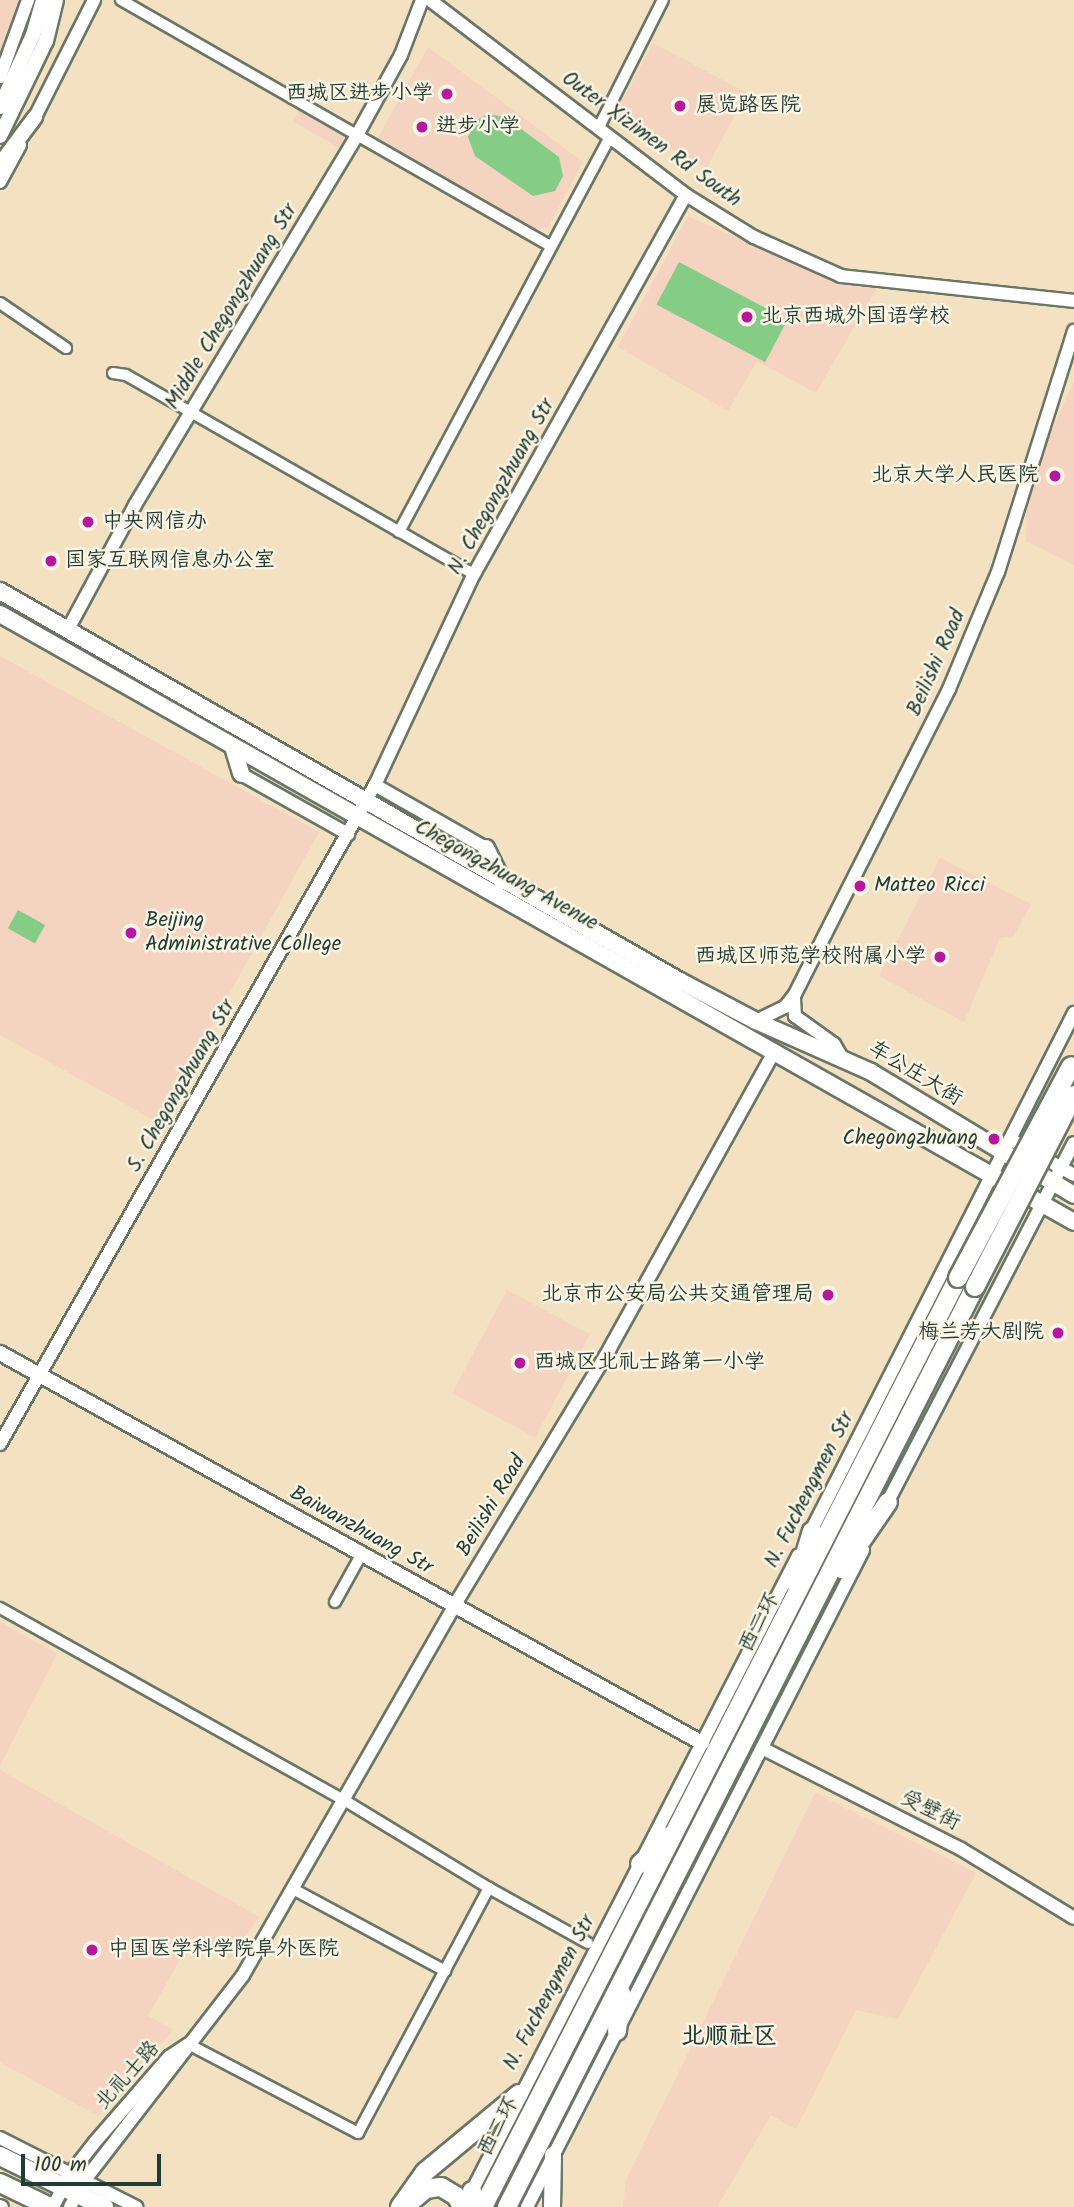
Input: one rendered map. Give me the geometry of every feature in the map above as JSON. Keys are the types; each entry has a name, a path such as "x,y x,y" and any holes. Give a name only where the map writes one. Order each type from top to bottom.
{"highway":[{"name":"西二环","path":"507,2207 622,1983 958,1278 1072,1063"},
{"name":"西二环","path":"483,2207 681,1823 792,1629 975,1287 1074,1095"},
{"path":"792,1629 888,1502"},
{"path":"792,1629 811,1531"},
{"path":"640,1864 681,1823"},
{"path":"617,2031 622,1983"},
{"path":"400,2207 425,2172 519,2094"},
{"path":"0,2156 73,2188 104,2207"},
{"path":"0,2183 51,2207"},
{"path":"407,2207 426,2189 441,2187 468,2203"}],"main road":[{"path":"0,107 33,35 43,0"},
{"path":"0,136 46,41 56,0"},
{"path":"0,164 35,117"},
{"name":"Chegongzhuang Avenue","path":"0,592 361,811 774,1052 1074,1222"},
{"name":"Chegongzhuang Avenue","path":"0,614 233,747 502,881 756,1021 841,1056"},
{"path":"233,747 241,774"},
{"path":"486,848 502,881"},
{"name":"车公庄大街","path":"841,1056 1058,1175 1074,1195"},
{"name":"Baiwanzhuang Str","path":"0,1353 702,1743"},
{"path":"552,2207 553,2155"}],"street":[{"path":"0,78 28,0"},
{"path":"0,182 94,0"},
{"path":"121,0 549,245"},
{"name":"Middle Chegongzhuang Str","path":"67,631 190,414 357,135 401,55 422,0"},
{"name":"Outer Xizimen Rd South","path":"430,0 600,125 610,137 686,195 754,237 841,276 1074,301"},
{"path":"600,125 663,0"},
{"path":"399,532 549,245 610,137"},
{"name":"N. Chegongzhuang Str","path":"361,811 474,574 686,195"},
{"path":"0,303 66,348"},
{"name":"Beilishi Road","path":"756,1021 785,1007 795,994 949,689 998,572 1074,331"},
{"path":"113,373 126,375 474,574"},
{"path":"241,774 348,834"},
{"path":"375,785 486,848"},
{"name":"S. Chegongzhuang Str","path":"0,1444 361,811"},
{"path":"795,994 795,1016 834,1044 841,1056"},
{"name":"N. Fuchengmen Str","path":"468,2203 519,2094 811,1531 1074,1013"},
{"name":"Beilishi Road","path":"188,2044 243,1975 454,1606 610,1348 774,1052"},
{"path":"527,2207 1074,1143"},
{"path":"1058,1175 1074,1175"},
{"path":"335,1602 362,1555"},
{"path":"0,1608 344,1800 489,1888 589,1943"},
{"name":"受壁街","path":"762,1748 961,1849 1074,1919"},
{"path":"188,2044 358,2133 489,1888"},
{"path":"293,1889 444,1971"},
{"name":"北礼士路","path":"51,2207 73,2188 169,2057 188,2044"},
{"path":"0,2138 73,2188 136,2207"}],"shaded area":[{"path":"0,0 23,0 0,77"},
{"name":"展览路医院","path":"653,43 747,93 707,168 613,118"},
{"name":"西城区进步小学","path":"428,47 583,162 548,227 532,229 376,141"},
{"path":"302,107 350,135 342,150 294,122"},
{"name":"北京西城外国语学校","path":"688,216 839,284 878,286 816,393 757,361 728,411 618,347"},
{"name":"北京大学人民医院","path":"1074,381 1074,565 1026,541 1027,505 1044,448"},
{"name":"Beijing Administrative College","path":"0,656 319,832 158,1122 0,1035"},
{"name":"西城区师范学校附属小学","path":"940,858 1031,904 1014,936 1000,938 964,1022 879,976"},
{"name":"西城区北礼士路第一小学","path":"507,1290 590,1334 535,1437 452,1393"},
{"path":"0,1622 57,1654 0,1766"},
{"name":"中国医学科学院阜外医院","path":"0,1770 259,1917 230,1959 192,1938 148,2016 173,2030 98,2116 0,2062"},
{"path":"815,1793 976,1873 898,2019 856,2010 796,2129 771,2115 717,2207 623,2207 626,2180"}],"green space":[{"path":"487,114 505,117 559,157 563,176 555,191 533,196 475,156 468,137 477,120"},
{"path":"679,262 788,320 765,362 656,304"},
{"path":"18,910 45,925 35,943 8,928"}],"place":[{"name":"西城区进步小学","path":"447,94"},
{"name":"展览路医院","path":"680,106"},
{"name":"进步小学","path":"422,127"},
{"name":"北京西城外国语学校","path":"747,317"},
{"name":"北京大学人民医院","path":"1055,476"},
{"name":"中央网信办","path":"88,522"},
{"name":"国家互联网信息办公室","path":"51,561"},
{"name":"Matteo Ricci","path":"860,886"},
{"name":"Beijing Administrative College","path":"131,933"},
{"name":"西城区师范学校附属小学","path":"940,957"},
{"name":"Chegongzhuang","path":"994,1139"},
{"name":"北京市公安局公共交通管理局","path":"828,1295"},
{"name":"梅兰芳大剧院","path":"1058,1333"},
{"name":"西城区北礼士路第一小学","path":"520,1363"},
{"name":"中国医学科学院阜外医院","path":"92,1950"}],"district":[{"name":"北顺社区","path":"729,2037"}]}
